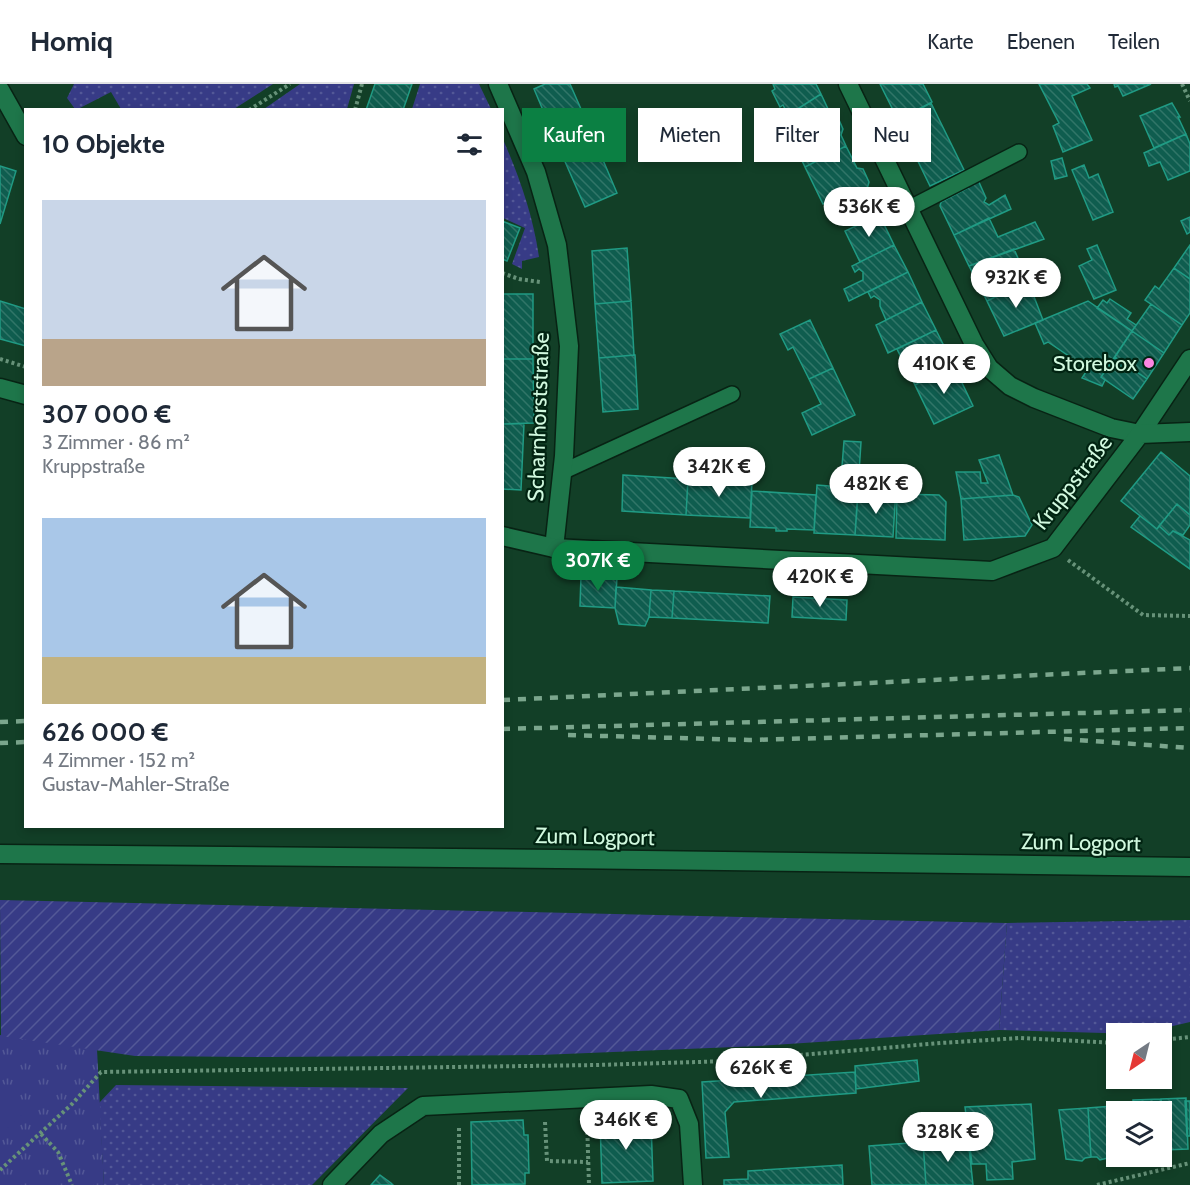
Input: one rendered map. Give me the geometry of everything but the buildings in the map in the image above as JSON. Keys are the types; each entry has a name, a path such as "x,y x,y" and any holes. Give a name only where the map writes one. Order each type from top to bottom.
{"street":[{"name":"Scharnhorststraße","path":"498,84 537,172 557,245 562,284 569,346 562,472 554,548"},
{"path":"848,84 974,345 990,368 1010,386 1034,398 1111,428 1140,434 1190,432"},
{"path":"0,90 24,132"},
{"name":"Kruppstraße","path":"504,536 554,548 992,571 1053,548 1140,434 1190,359"},
{"path":"0,387 24,394"},
{"name":"Zum Logport","path":"0,854 209,854 1190,867"},
{"path":"332,1185 381,1134 423,1106 651,1095 679,1099 689,1124 693,1185"}],"lane":[{"path":"908,209 1019,152"},
{"path":"562,472 732,394"}],"path":[{"path":"252,108 290,84"},
{"path":"356,108 362,84"},
{"path":"1182,84 1190,101"},
{"path":"504,274 519,279 562,284"},
{"path":"0,359 24,366"},
{"path":"1053,548 1143,615 1190,616"},
{"path":"1172,1039 1190,1037"},
{"path":"0,1170 72,1104 101,1072 607,1065 731,1061 1020,1038 1106,1042"},
{"path":"586,1098 589,1185"},
{"path":"543,1099 547,1161 588,1162"},
{"path":"459,1103 459,1185"},
{"path":"41,1134 58,1152 72,1185"},
{"path":"1097,1185 1190,1163"}],"green space":[{"path":"74,84 273,84 236,108 120,108 111,92 80,108 74,108 67,98"},
{"path":"300,84 354,84 347,108 265,108"},
{"path":"420,84 479,84 491,108 412,108"},
{"path":"504,142 525,196 539,257 522,261 522,269 512,264 525,228 504,218"},
{"path":"0,900 1007,923 999,1030 759,1046 540,1055 135,1056 1,1036"},
{"path":"1190,920 1190,1022 1172,1026 1172,1023 1106,1023 1106,1033 999,1030 1007,923"},
{"path":"0,1035 97,1049 104,1185 0,1185"},
{"path":"0,1081 29,1109 0,1134"},
{"path":"116,1085 408,1088 312,1185 104,1185 99,1103"}],"railway":[{"path":"504,700 1190,668"},
{"path":"504,729 1190,710"},
{"path":"0,722 24,721"},
{"path":"568,735 749,740 1190,728"},
{"path":"1064,739 1190,748"},
{"path":"0,743 24,742"}],"place":[{"name":"Storebox","path":"1149,363"}]}
